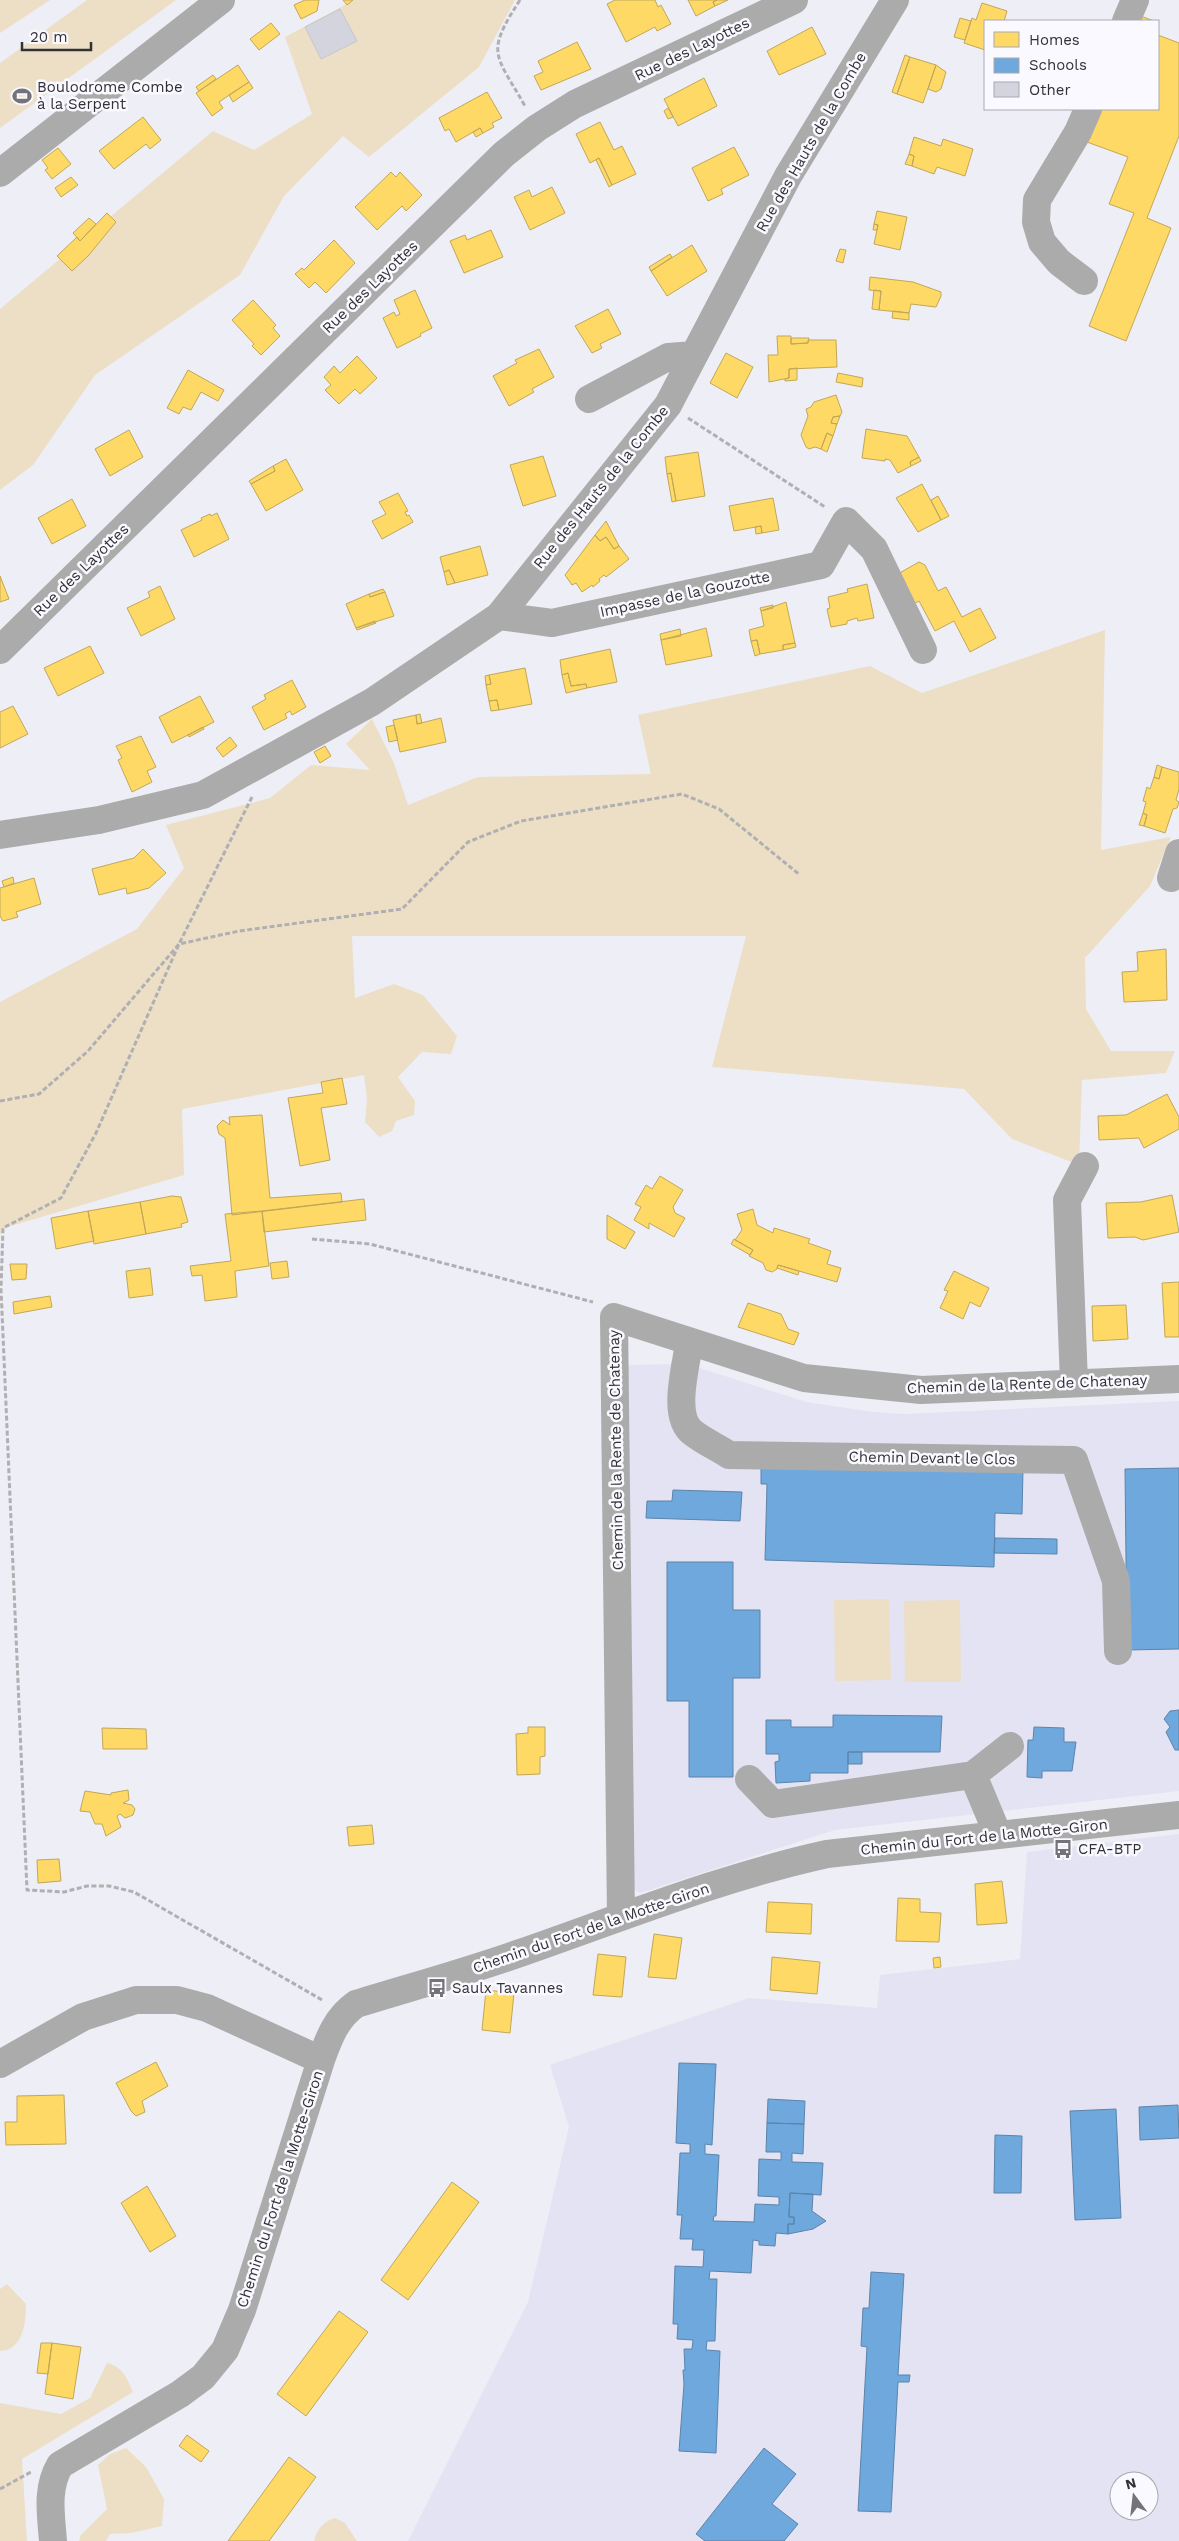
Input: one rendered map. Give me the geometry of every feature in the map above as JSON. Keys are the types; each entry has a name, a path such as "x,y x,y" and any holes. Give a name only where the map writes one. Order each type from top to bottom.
{"street":[{"path":"0,173 221,0"},
{"name":"Rue des Layottes","path":"0,650 504,154 537,128 575,104 794,0"},
{"name":"Rue des Hauts de la Combe","path":"0,835 98,820 203,795 372,702 499,616 668,405 788,176 896,0"},
{"path":"1126,20 1135,0"},
{"path":"1084,281 1059,262 1042,242 1036,222 1037,200 1078,132 1088,110"},
{"path":"589,399 668,357 694,355"},
{"path":"846,521 874,549 923,650"},
{"name":"Impasse de la Gouzotte","path":"499,616 552,623 821,565 846,521"},
{"path":"1074,1383 1067,1200 1085,1166"},
{"name":"Chemin de la Rente de Chatenay","path":"621,1917 614,1317 804,1378 921,1390 1179,1378"},
{"name":"Chemin Devant le Clos","path":"689,1342 687,1364 681,1379 682,1410 690,1431 729,1455 1074,1460 1116,1581 1118,1651"},
{"path":"749,1779 773,1804 973,1776 1010,1746"},
{"path":"973,1776 998,1835"},
{"name":"Chemin du Fort de la Motte-Giron","path":"53,2541 50,2501 52,2479 60,2465 180,2394 203,2376 225,2350 242,2310 321,2060 331,2034 344,2012 356,2004 517,1954 621,1917 790,1862 827,1854 1179,1815"},
{"path":"0,2064 83,2017 136,2000 177,2000 207,2008 321,2060"}],"path":[{"path":"520,0 501,29 497,53 537,128"},
{"path":"668,405 846,521"},
{"path":"254,793 179,944 96,1133 61,1198 4,1228 0,1289 27,1890 64,1892 87,1886 110,1886 134,1892 344,2012"},
{"path":"0,1101 39,1094 67,1070 88,1051 179,944 239,932 402,909 468,842 521,821 682,794 719,809 800,875"},
{"path":"312,1239 370,1244 595,1303 614,1317"}],"shaded area":[{"path":"0,0 50,0 0,33"},
{"name":"Boulodrome Combe à la Serpent","path":"87,0 176,0 0,128 0,63"},
{"path":"354,0 515,0 479,67 369,157 343,136 284,196 240,275 95,375 33,465 0,490 0,309 213,131 254,150 312,114 285,37"},
{"path":"1105,630 1101,850 1171,837 1150,886 1085,958 1086,1009 1111,1051 1175,1051 1166,1073 1082,1080 1079,1165 1012,1139 964,1089 712,1067 746,936 352,936 355,998 394,984 423,995 457,1036 451,1054 422,1052 398,1077 415,1101 414,1115 396,1121 392,1131 379,1137 365,1122 367,1099 364,1075 182,1109 184,1175 4,1228 0,1235 0,1002 137,929 184,868 166,825 270,798 311,765 370,770 346,744 372,719 394,763 408,805 478,777 651,774 638,715 870,666 922,693"},
{"path":"687,1364 806,1402 873,1412 905,1414 1179,1401 1179,1791 835,1830 640,1893 626,1884 621,1365"},
{"path":"889,1599 891,1680 835,1681 834,1600"},
{"path":"960,1600 961,1682 905,1682 904,1601"},
{"path":"1179,1834 1179,2541 408,2541 528,2302 569,2127 550,2065 749,1998 877,2008 880,1975 1020,1959 1027,1852"},
{"path":"7,2284 26,2304 25,2318 19,2340 14,2346 0,2351 0,2289"},
{"path":"107,2363 121,2370 133,2392 22,2459 27,2541 0,2541 0,2403 61,2414 90,2398"},
{"path":"126,2448 146,2467 164,2499 162,2526 131,2533 110,2534 106,2541 79,2541 81,2535 107,2509 98,2465 110,2454"},
{"path":"335,2518 345,2523 357,2541 314,2541 321,2526"}],"building: Homes":[{"path":"305,0 319,0 317,11 301,19 294,5"},
{"path":"343,0 353,0 347,5"},
{"path":"615,0 655,0 658,7 661,5 671,24 657,31 655,27 626,42 607,4"},
{"path":"688,0 717,0 713,2 715,6 696,16"},
{"path":"728,0 715,6 713,2"},
{"path":"982,3 1007,11 1004,20 984,20 984,50 964,43 972,18 976,20"},
{"path":"1138,15 1151,20 1136,20"},
{"path":"960,18 971,21 965,40 954,37"},
{"path":"271,23 280,34 259,50 250,39"},
{"path":"812,27 826,54 779,75 767,51"},
{"path":"1159,35 1179,43 1179,136 1147,218 1171,228 1126,341 1089,326 1134,213 1109,204 1128,157 1087,142 1101,110 1159,110"},
{"path":"577,42 591,69 541,90 534,76 543,72 538,61"},
{"path":"905,55 910,57 897,94 892,92"},
{"path":"910,57 936,65 923,103 897,94"},
{"path":"238,65 249,82 219,102 223,108 212,116 196,93"},
{"path":"936,65 946,72 941,89 936,92 928,89"},
{"path":"213,75 216,79 199,91 196,87"},
{"path":"704,78 717,106 678,126 664,99"},
{"path":"249,82 253,88 233,102 229,95"},
{"path":"487,92 502,118 492,123 494,127 483,133 480,128 456,142 449,129 445,131 439,118"},
{"path":"668,108 673,117 668,119 664,111"},
{"path":"143,117 161,140 150,149 146,144 114,169 99,151"},
{"path":"600,122 614,150 622,146 636,174 612,185 599,158 590,163 576,134"},
{"path":"480,128 483,133 476,137 473,132"},
{"path":"914,137 941,146 943,139 973,149 965,176 937,167 934,174 912,166 914,156 909,154"},
{"path":"734,147 749,175 721,189 723,194 708,201 692,168"},
{"path":"58,148 71,164 52,179 45,170 48,168 42,160"},
{"path":"909,154 914,156 912,166 905,164"},
{"path":"599,158 612,185 609,187 596,160"},
{"path":"391,172 396,177 400,172 422,195 406,211 402,206 377,230 355,207"},
{"path":"71,177 78,185 61,197 55,188"},
{"path":"552,187 565,213 530,230 514,197 529,190 532,197"},
{"path":"877,211 907,217 900,250 874,244 878,225 874,224"},
{"path":"107,213 116,222 88,256 72,271 57,256 77,237 80,241"},
{"path":"89,218 96,224 80,241 73,233"},
{"path":"874,224 878,225 877,230 873,230"},
{"path":"491,230 503,257 464,273 450,241 465,235 467,240"},
{"path":"334,240 355,263 326,293 315,282 309,288 295,274 302,268 304,270"},
{"path":"692,245 707,271 667,296 651,271"},
{"path":"840,249 846,250 843,263 836,261"},
{"path":"670,254 672,257 651,271 649,267"},
{"path":"870,277 913,282 941,292 941,296 936,307 911,304 909,313 879,310 881,291 869,290"},
{"path":"415,290 432,328 397,348 383,318 394,312 396,316 400,314 394,300"},
{"path":"874,290 881,291 879,310 872,309"},
{"path":"253,300 276,325 273,328 280,336 261,355 252,346 254,344 232,320"},
{"path":"608,309 621,334 600,344 602,348 592,353 575,326"},
{"path":"893,311 909,313 909,320 892,318"},
{"path":"777,336 791,336 791,344 808,343 808,340 836,340 837,367 789,369 789,378 769,382 768,355 778,355"},
{"path":"791,338 809,338 808,343 791,344"},
{"path":"539,349 554,377 532,389 534,392 509,406 493,376 517,363 515,360"},
{"path":"726,353 753,367 737,398 710,383"},
{"path":"357,356 377,378 360,394 355,389 339,404 325,390 331,385 324,377 334,366 340,373"},
{"path":"797,368 797,380 785,381 785,379 789,378 789,369"},
{"path":"188,370 224,390 218,401 201,392 191,410 183,407 179,414 167,408"},
{"path":"838,373 863,378 862,387 836,382"},
{"path":"836,395 842,412 840,416 833,417 831,423 837,424 833,436 827,433 821,449 815,447 809,449 806,447 801,435 808,416 806,409 811,407 814,402"},
{"path":"840,416 837,424 831,423 833,417"},
{"path":"866,429 907,436 919,457 910,462 911,466 898,473 890,460 862,458"},
{"path":"129,430 143,457 110,476 95,449"},
{"path":"827,433 833,436 827,452 821,449"},
{"path":"698,452 705,496 676,501 671,473 667,474 665,457"},
{"path":"543,456 556,496 523,506 510,465"},
{"path":"919,457 921,461 911,466 910,462"},
{"path":"286,459 303,490 266,511 251,484 275,471 273,466"},
{"path":"273,466 275,471 251,484 249,481"},
{"path":"671,473 676,501 672,502 667,474"},
{"path":"922,484 941,520 918,532 896,498"},
{"path":"398,493 408,511 405,512 407,516 409,515 413,522 382,539 372,521 386,514 379,502"},
{"path":"938,496 949,516 941,520 931,500"},
{"path":"773,498 779,530 762,533 761,526 734,531 729,506"},
{"path":"72,499 86,526 52,544 38,518"},
{"path":"217,513 229,539 194,557 181,530 202,520 201,518"},
{"path":"606,521 619,546 614,549 606,537 600,541 595,535"},
{"path":"761,526 762,533 756,534 755,527"},
{"path":"595,535 600,541 606,537 614,549 619,546 629,559 606,577 604,575 593,587 592,585 582,592 576,583 572,585 565,575"},
{"path":"480,546 488,575 455,583 449,570 444,572 440,557"},
{"path":"919,562 925,565 938,591 946,587 962,617 980,608 996,638 970,652 954,621 935,631 919,601 912,605 896,575"},
{"path":"449,570 455,583 447,585 444,572"},
{"path":"0,576 9,599 0,602"},
{"path":"867,584 874,618 858,621 857,618 847,621 847,624 831,627 827,609 830,608 828,597 848,592 847,589"},
{"path":"160,586 175,619 141,636 127,608 150,597 148,592"},
{"path":"383,589 385,592 370,597 369,594"},
{"path":"385,592 394,616 356,628 346,604 369,594 370,597"},
{"path":"786,602 795,643 783,645 783,650 760,654 757,640 751,641 749,630 764,626 761,611"},
{"path":"773,605 773,608 761,611 760,608"},
{"path":"375,621 376,623 357,630 356,628"},
{"path":"706,628 712,656 666,665 661,640"},
{"path":"680,629 681,636 661,640 660,634"},
{"path":"757,640 760,654 755,656 751,641"},
{"path":"795,643 796,647 783,650 783,645"},
{"path":"90,646 104,673 58,696 44,668"},
{"path":"610,649 617,682 587,688 586,684 571,686 568,673 562,675 560,660"},
{"path":"525,668 532,704 499,710 497,700 489,701 486,685 491,684 489,675"},
{"path":"568,673 571,686 586,684 587,688 566,693 562,675"},
{"path":"489,675 491,684 486,685 485,676"},
{"path":"292,680 306,707 292,715 290,711 285,714 287,718 264,730 252,707 266,699 264,695"},
{"path":"200,696 214,722 172,743 159,717"},
{"path":"497,700 499,710 491,711 489,701"},
{"path":"13,706 28,734 0,748 0,712"},
{"path":"420,714 422,723 417,724 416,715"},
{"path":"416,715 417,724 441,718 446,742 400,752 393,720"},
{"path":"394,725 398,740 389,742 386,727"},
{"path":"203,727 204,729 189,737 188,735"},
{"path":"141,736 156,767 147,771 152,782 132,792 118,760 122,758 116,746"},
{"path":"230,737 237,746 223,757 216,748"},
{"path":"325,746 331,756 320,763 314,752"},
{"path":"1157,765 1162,767 1159,779 1154,777"},
{"path":"1162,767 1179,772 1179,789 1176,800 1179,802 1177,808 1173,809 1165,833 1144,826 1147,815 1143,813 1146,802 1143,801 1147,787 1150,789 1154,777 1159,779"},
{"path":"1143,813 1147,815 1144,826 1139,825"},
{"path":"143,849 166,873 149,888 127,894 126,888 99,895 92,869 134,858"},
{"path":"13,877 14,883 4,887 2,881"},
{"path":"34,878 41,904 16,912 18,917 3,921 0,916 0,888"},
{"path":"1166,949 1167,1000 1124,1002 1122,972 1138,971 1137,952"},
{"path":"342,1078 347,1104 321,1108 330,1160 300,1166 288,1098 323,1093 321,1082"},
{"path":"1167,1094 1179,1117 1179,1129 1144,1148 1139,1138 1099,1140 1098,1116 1126,1115"},
{"path":"262,1115 270,1198 341,1193 342,1202 232,1215 225,1138 219,1134 217,1126 223,1120 230,1125 229,1117"},
{"path":"660,1176 683,1190 673,1207 675,1213 685,1218 674,1237 649,1223 649,1229 634,1220 641,1207 635,1204 646,1185 652,1189"},
{"path":"1172,1195 1179,1232 1143,1240 1135,1237 1108,1238 1106,1203 1141,1202"},
{"path":"172,1196 181,1197 188,1222 181,1224 182,1227 146,1234 140,1202"},
{"path":"364,1199 366,1220 264,1232 262,1211"},
{"path":"140,1202 146,1234 94,1244 88,1211"},
{"path":"753,1209 757,1225 773,1233 774,1228 810,1239 808,1243 831,1251 827,1264 841,1268 837,1282 778,1265 777,1269 772,1272 766,1270 763,1263 749,1256 753,1250 735,1240 742,1230 737,1214"},
{"path":"88,1211 94,1241 56,1249 51,1218"},
{"path":"262,1211 269,1266 235,1271 237,1297 205,1301 202,1275 192,1276 190,1266 231,1261 225,1214"},
{"path":"607,1215 635,1232 625,1249 607,1239"},
{"path":"734,1239 753,1250 750,1255 731,1244"},
{"path":"287,1261 289,1277 272,1279 270,1263"},
{"path":"10,1264 27,1264 26,1279 12,1280"},
{"path":"778,1265 799,1271 798,1275 777,1268"},
{"path":"150,1268 153,1295 129,1298 126,1271"},
{"path":"954,1271 989,1288 980,1307 970,1302 963,1319 940,1308 948,1291 944,1290"},
{"path":"1179,1282 1179,1337 1165,1337 1162,1283"},
{"path":"50,1296 52,1307 14,1314 13,1302"},
{"path":"748,1303 781,1314 788,1329 799,1333 794,1345 738,1327"},
{"path":"1126,1305 1128,1339 1093,1341 1092,1306"},
{"path":"528,1727 545,1727 545,1756 540,1757 540,1774 517,1775 516,1734 528,1733"},
{"path":"102,1728 146,1729 147,1749 103,1749"},
{"path":"128,1790 129,1800 123,1803 132,1805 135,1809 133,1815 125,1818 120,1814 117,1816 121,1827 106,1836 102,1824 95,1824 90,1812 80,1811 85,1791 111,1795 111,1793"},
{"path":"372,1825 374,1844 349,1846 347,1827"},
{"path":"59,1859 61,1881 38,1883 37,1860"},
{"path":"1002,1881 1007,1923 977,1925 975,1884"},
{"path":"898,1898 920,1899 920,1912 941,1913 939,1942 896,1941"},
{"path":"768,1902 812,1904 811,1934 766,1932"},
{"path":"654,1934 682,1938 676,1979 648,1977"},
{"path":"598,1954 626,1957 622,1997 593,1995"},
{"path":"772,1957 820,1962 817,1994 770,1990"},
{"path":"940,1957 941,1967 934,1968 933,1958"},
{"path":"486,1990 514,1993 510,2033 482,2030"},
{"path":"156,2062 168,2086 142,2101 145,2112 136,2116 131,2111 116,2083"},
{"path":"64,2095 66,2144 6,2145 5,2122 17,2122 17,2096"},
{"path":"452,2182 479,2202 408,2300 381,2280"},
{"path":"147,2186 176,2236 150,2252 121,2203"},
{"path":"339,2311 368,2332 306,2416 277,2394"},
{"path":"41,2343 52,2343 48,2374 37,2373"},
{"path":"52,2343 81,2347 73,2399 45,2394"},
{"path":"187,2435 209,2451 201,2462 179,2446"},
{"path":"289,2457 316,2477 269,2541 228,2541"}],"building: Schools":[{"path":"761,1463 1023,1470 1022,1514 995,1513 994,1567 765,1560 767,1484 761,1484"},
{"path":"1179,1468 1179,1649 1127,1650 1125,1469"},
{"path":"673,1490 742,1492 740,1521 646,1518 647,1501 672,1501"},
{"path":"995,1538 1057,1539 1057,1554 994,1553"},
{"path":"667,1562 733,1562 733,1610 760,1610 760,1678 733,1678 733,1777 689,1777 689,1701 667,1701"},
{"path":"1179,1710 1179,1750 1175,1750 1166,1732 1170,1727 1164,1719 1170,1711"},
{"path":"833,1715 942,1716 940,1752 848,1752 848,1773 810,1773 810,1781 776,1783 775,1762 779,1761 779,1754 766,1754 766,1720 791,1720 791,1727 833,1727"},
{"path":"1034,1727 1064,1728 1064,1742 1076,1742 1072,1771 1042,1771 1042,1778 1027,1777 1028,1740 1033,1740"},
{"path":"848,1752 862,1752 862,1764 848,1764"},
{"path":"679,2063 716,2064 712,2145 705,2144 705,2154 719,2155 716,2216 714,2216 713,2221 754,2222 755,2204 779,2205 779,2197 758,2196 759,2159 781,2160 781,2152 766,2152 767,2123 804,2124 803,2154 792,2153 792,2162 823,2163 821,2195 790,2193 789,2217 794,2217 794,2224 788,2224 788,2234 776,2233 775,2246 759,2245 759,2241 753,2240 751,2273 710,2271 709,2279 717,2279 715,2341 707,2341 706,2350 720,2351 716,2453 679,2451 684,2384 683,2370 685,2370 684,2349 692,2349 693,2340 677,2339 678,2324 673,2324 675,2266 703,2267 704,2250 692,2250 693,2239 680,2239 682,2215 677,2215 680,2153 690,2153 690,2144 676,2143"},
{"path":"768,2099 805,2101 804,2124 767,2123"},
{"path":"1178,2105 1179,2138 1140,2140 1139,2107"},
{"path":"1116,2109 1121,2218 1075,2220 1070,2111"},
{"path":"995,2135 1022,2136 1021,2193 994,2193"},
{"path":"790,2193 813,2194 812,2211 826,2221 813,2229 788,2234 788,2224 794,2224 794,2217 789,2217"},
{"path":"871,2272 904,2274 898,2375 910,2375 909,2382 898,2382 891,2512 858,2511 867,2347 861,2346 863,2308 869,2308"},
{"path":"764,2448 796,2474 772,2504 798,2524 784,2541 705,2541 696,2534"}],"building: Other":[{"path":"340,9 357,41 321,59 305,27"}],"place":[{"name":"Boulodrome Combe à la Serpent","path":"22,96"},
{"name":"CFA-BTP","path":"1063,1849"},
{"name":"Saulx Tavannes","path":"437,1988"}]}
